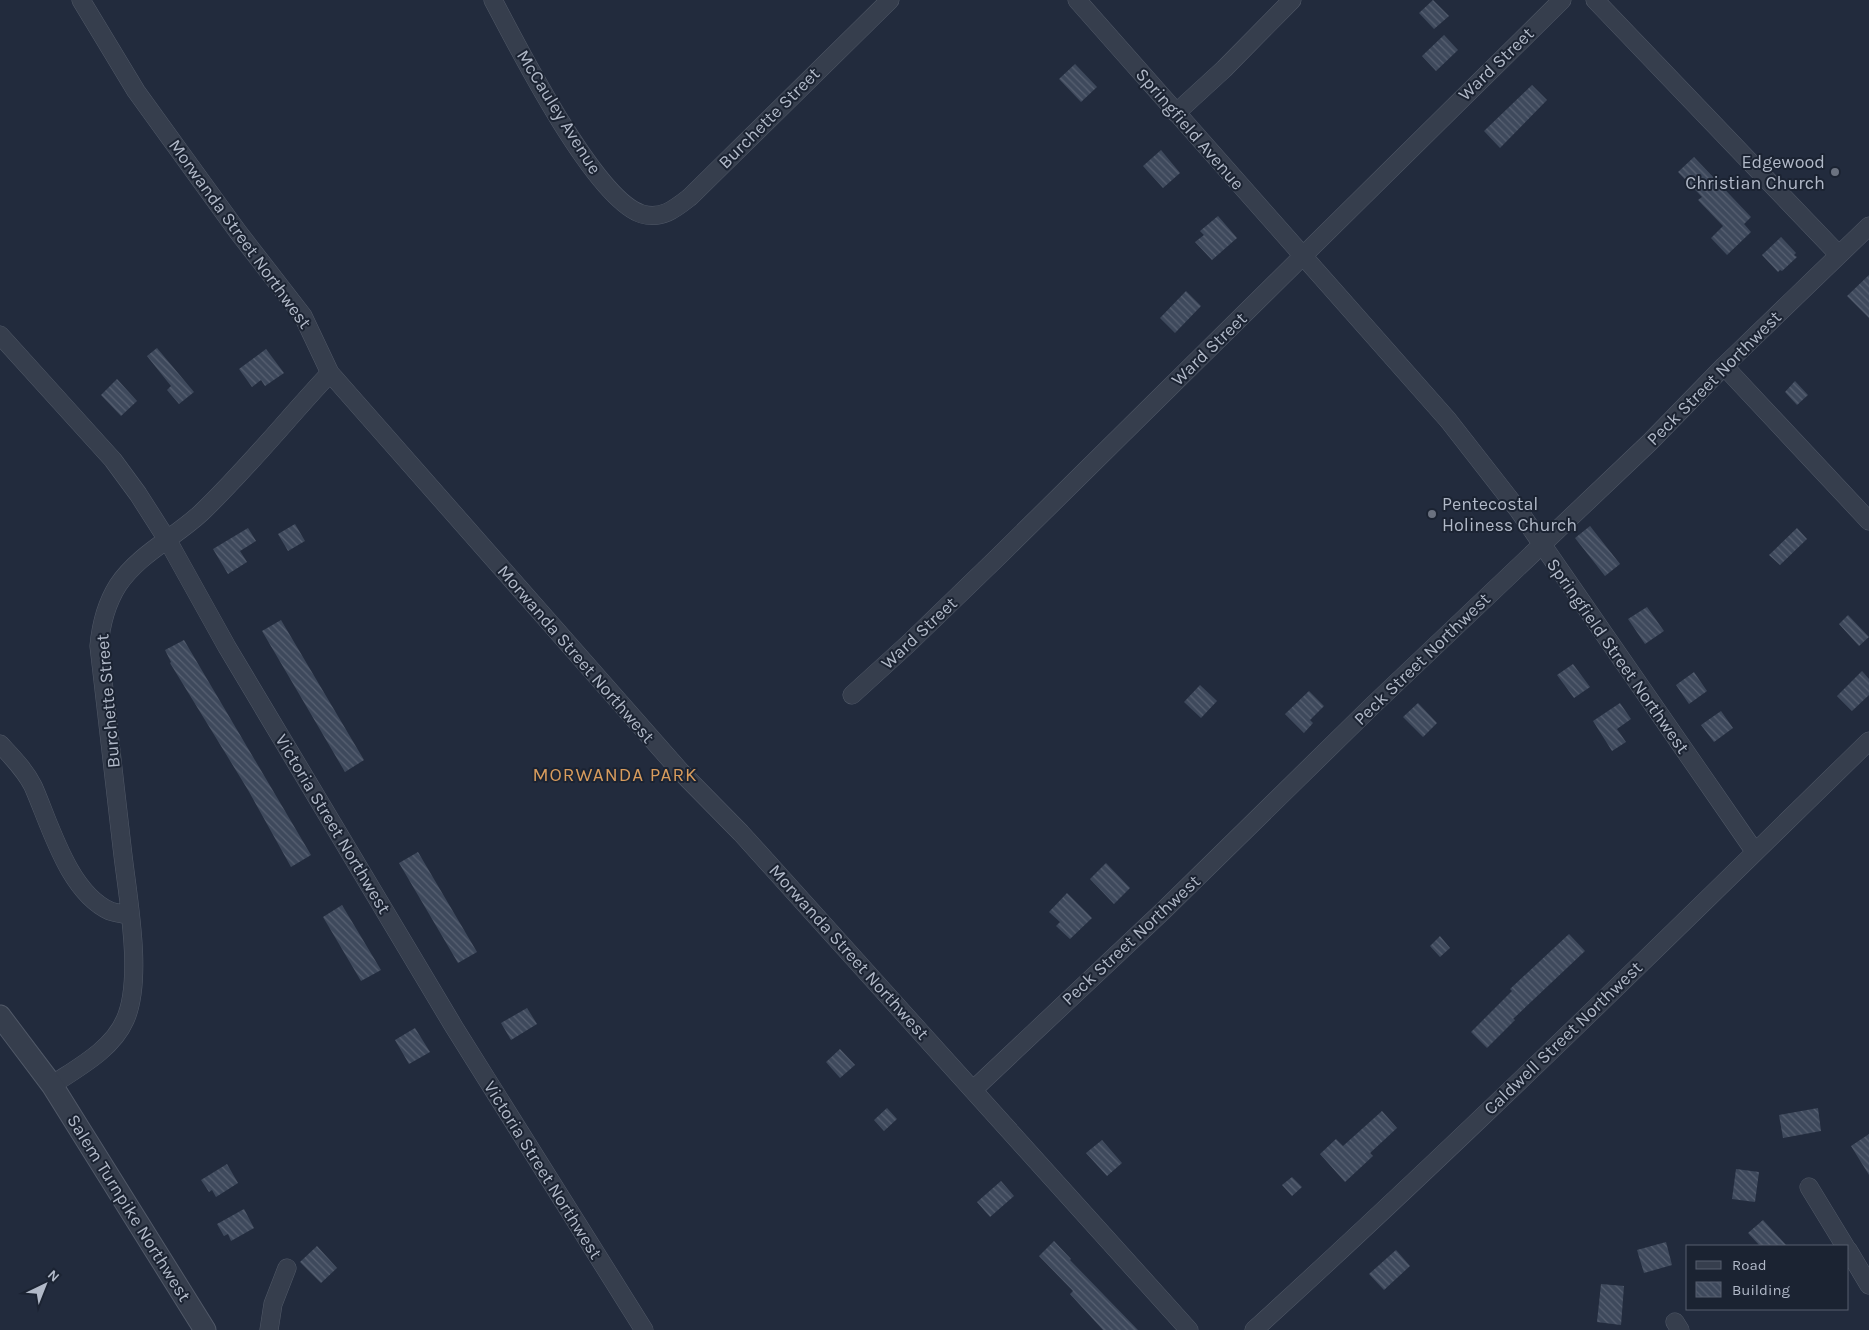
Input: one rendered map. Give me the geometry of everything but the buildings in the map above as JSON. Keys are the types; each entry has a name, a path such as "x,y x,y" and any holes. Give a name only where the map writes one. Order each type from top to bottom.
{"street":[{"name":"Morwanda Street Northwest","path":"81,0 136,91 238,232 303,316 330,373 681,772 741,832 1189,1330"},
{"name":"McCauley Avenue","path":"493,0 578,150 621,202 638,212"},
{"name":"Burchette Street","path":"638,212 656,216 665,214 690,197 890,0"},
{"name":"Springfield Avenue","path":"1077,0 1303,256"},
{"path":"1176,113 1224,69 1292,0"},
{"name":"Ward Street","path":"852,695 971,584 1562,0"},
{"path":"1595,0 1839,255"},
{"name":"Peck Street Northwest","path":"973,1090 1164,910 1372,706 1650,442 1724,366 1869,226"},
{"name":"Springfield Street Northwest","path":"1303,256 1448,420 1542,546 1755,852"},
{"name":"Victoria Street Northwest","path":"0,335 113,460 138,494 168,541 227,648 449,1019 644,1330"},
{"path":"1724,366 1869,521"},
{"name":"Burchette Street","path":"52,1085 96,1054 114,1038 124,1023 133,993 129,915 99,646 101,627 110,601 132,568 148,553 168,541 222,493 330,373"},
{"name":"Caldwell Street Northwest","path":"1254,1330 1349,1243 1869,741"},
{"path":"0,744 26,773 50,832 72,872 96,901 111,911 129,915"},
{"name":"Salem Turnpike Northwest","path":"0,1016 52,1085 206,1330"},
{"path":"1809,1188 1844,1245"},
{"path":"1849,1252 1869,1285"},
{"path":"269,1330 273,1304 287,1268"}],"place":[{"name":"Edgewood Christian Church","path":"1835,172"},
{"name":"Pentecostal Holiness Church","path":"1432,514"}],"district":[{"name":"MORWANDA PARK","path":"615,775"}]}
